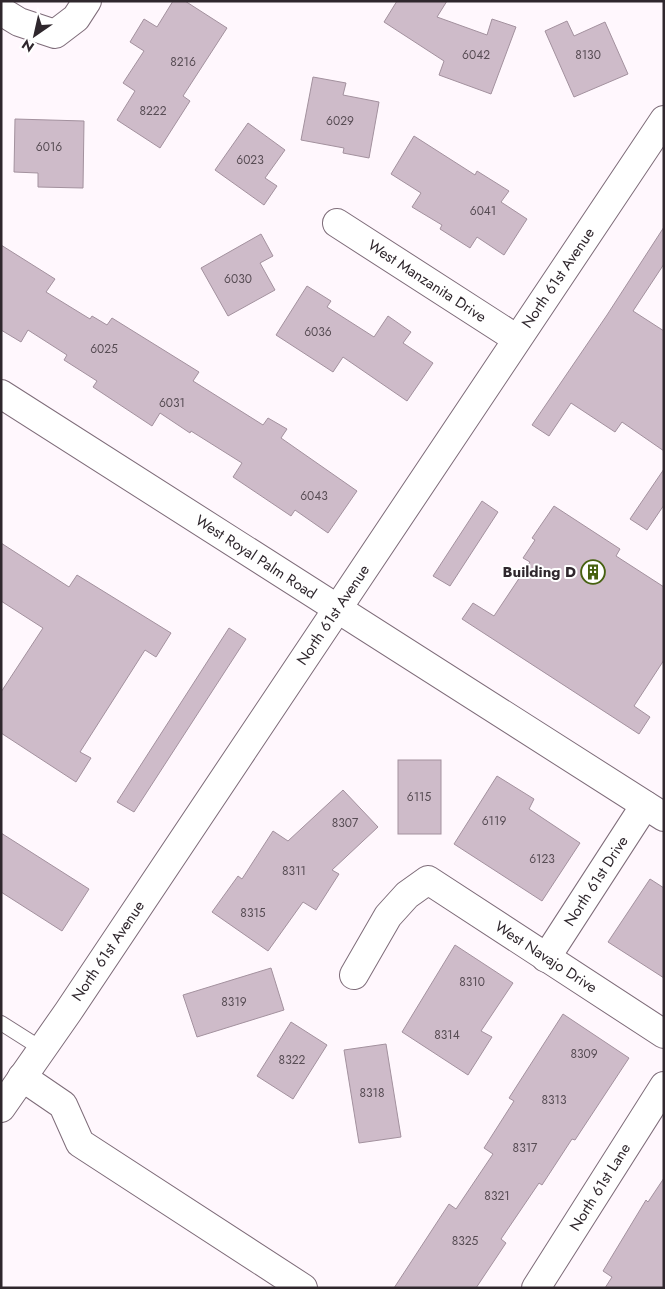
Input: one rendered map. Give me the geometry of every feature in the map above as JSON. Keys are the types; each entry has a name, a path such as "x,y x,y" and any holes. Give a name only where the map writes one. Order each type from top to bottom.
{"street":[{"path":"1,11 19,22 55,34 76,18 87,1"},
{"name":"North 61st Avenue","path":"1,1108 664,120"},
{"name":"West Manzanita Drive","path":"337,223 517,339"},
{"name":"West Royal Palm Road","path":"1,394 655,811"},
{"name":"North 61st Drive","path":"546,958 655,811"},
{"name":"West Navajo Drive","path":"354,975 388,916 407,895 428,880 664,1034"},
{"path":"22,1077 63,1105 80,1143 304,1288"},
{"name":"North 61st Lane","path":"536,1288 664,1086"}],"lane":[{"path":"1,1023 42,1049"}],"building":[{"path":"173,1 185,1 227,28 183,96 190,101 160,148 117,120 135,91 123,83 144,51 130,42 144,19 157,27"},
{"path":"397,1 447,1 437,17 487,35 492,19 516,27 491,94 439,75 444,61 384,22"},
{"path":"567,21 574,36 605,22 628,74 574,97 545,31"},
{"path":"313,77 346,83 343,95 379,102 369,158 343,153 344,148 301,140"},
{"path":"15,119 84,121 83,188 38,187 38,173 14,172"},
{"path":"248,123 285,150 265,178 277,186 264,205 215,170"},
{"path":"414,136 475,175 477,171 509,191 501,202 527,219 504,255 477,237 470,248 440,229 442,225 412,207 421,193 391,174"},
{"path":"664,227 664,264 633,311 664,331 664,451 622,422 615,432 571,403 549,436 532,425"},
{"path":"261,234 273,256 260,263 275,290 228,316 201,268"},
{"path":"1,245 55,279 46,292 90,319 92,316 107,325 112,318 199,372 193,381 263,425 268,418 287,429 281,438 357,491 328,533 295,510 291,516 233,477 242,463 191,431 190,433 160,413 152,426 93,387 97,381 64,360 67,355 28,330 21,342 1,330"},
{"path":"307,286 331,301 327,307 374,337 388,316 411,332 403,343 433,363 407,401 343,357 333,372 276,335"},
{"path":"664,469 664,505 647,530 630,519"},
{"path":"482,501 498,512 450,586 433,576"},
{"path":"554,506 620,549 616,556 664,587 664,660 634,706 650,717 639,734 462,619 473,603 494,616 530,562 523,558 535,540 532,538"},
{"path":"1,543 69,587 77,575 171,633 156,657 145,650 80,752 91,758 76,782 1,733 1,692 43,628 1,601"},
{"path":"229,628 246,639 134,812 117,802"},
{"path":"398,760 441,760 441,834 398,834"},
{"path":"497,776 534,799 529,809 580,843 542,901 454,844"},
{"path":"343,790 378,827 332,870 339,874 316,910 303,902 268,951 212,912 238,876 242,879 273,831 288,841"},
{"path":"1,833 89,889 62,931 1,892"},
{"path":"650,879 664,888 664,978 608,942"},
{"path":"455,945 513,983 481,1031 492,1037 468,1075 402,1032"},
{"path":"271,968 284,1010 197,1037 183,995"},
{"path":"563,1014 629,1058 575,1140 572,1139 542,1185 539,1183 501,1239 506,1243 476,1288 394,1288 449,1204 456,1209 493,1154 484,1148 514,1101 509,1098"},
{"path":"291,1022 327,1045 293,1099 257,1076"},
{"path":"386,1044 401,1137 359,1143 344,1050"},
{"path":"664,1178 664,1288 605,1288 612,1277 603,1271 646,1200 648,1202"}],"place":[{"name":"Building D","path":"593,572"}]}
